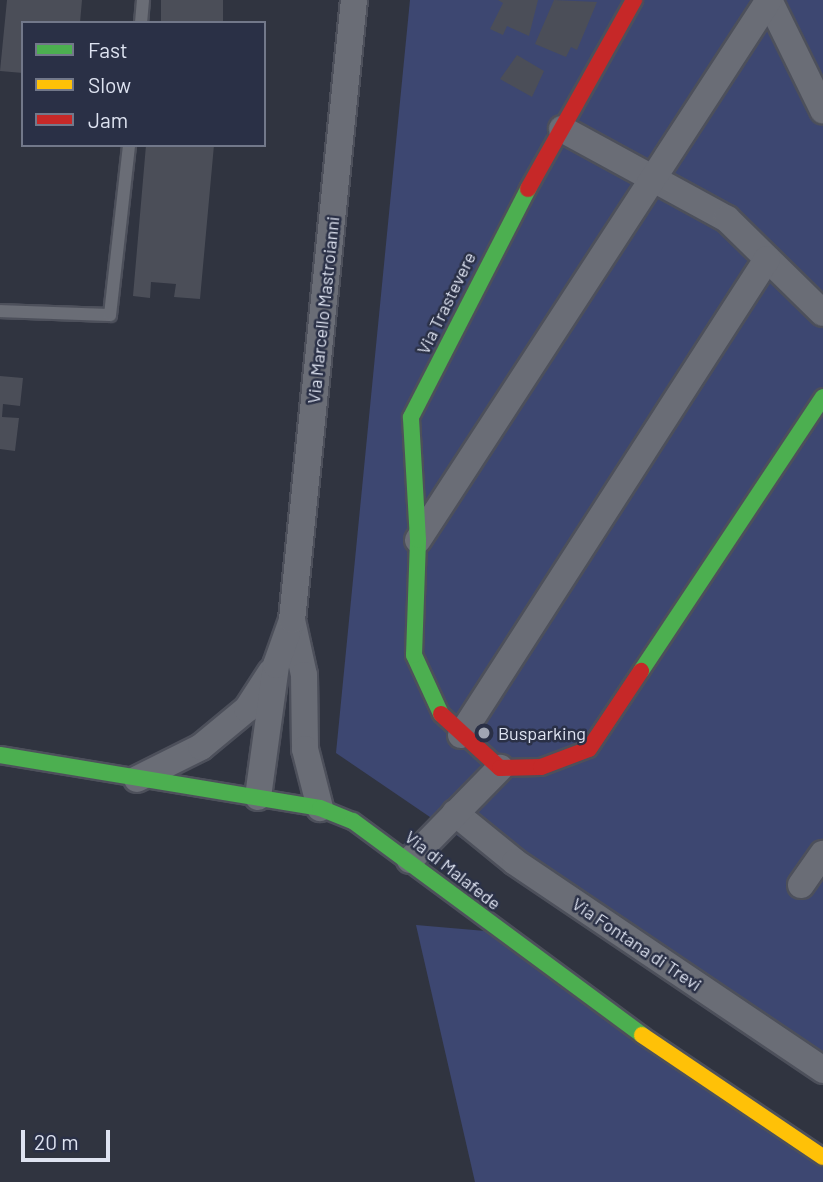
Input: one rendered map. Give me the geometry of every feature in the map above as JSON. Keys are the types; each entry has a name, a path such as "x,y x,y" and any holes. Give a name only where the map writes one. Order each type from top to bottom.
{"street":[{"name":"Via Marcello Mastroianni","path":"292,620 354,0"},
{"name":"Via Trastevere","path":"461,736 436,709 414,655 418,540 411,417 562,130 634,0"},
{"path":"769,0 823,110"},
{"path":"418,540 769,0"},
{"path":"562,130 727,219 823,313"},
{"path":"767,259 461,736 500,768 541,767 589,749 823,397"},
{"path":"258,797 276,665 292,620"},
{"path":"292,620 304,675 305,749 320,808"},
{"path":"137,779 201,747 247,709 276,665"},
{"name":"Via di Malafede","path":"0,755 320,808 410,860 564,982 823,1157"},
{"path":"410,860 500,768"},
{"name":"Via Fontana di Trevi","path":"455,813 515,862 823,1070"},
{"path":"801,885 823,854"}],"lane":[{"path":"141,21 143,0"},
{"path":"0,311 110,314 129,147"}],"shaded area":[{"path":"410,0 823,0 823,1085 336,753"},
{"path":"416,925 497,932 823,1156 823,1182 475,1182"}],"building":[{"path":"7,0 82,0 80,21 21,21 21,73 0,71"},
{"path":"161,0 223,0 223,21 161,21"},
{"path":"498,0 538,0 529,36 507,26 503,35 490,29 503,3"},
{"path":"554,0 597,2 577,50 571,47 566,57 535,44"},
{"path":"517,55 544,71 532,97 500,79"},
{"path":"146,147 214,147 200,299 174,297 176,284 151,282 150,298 133,296"},
{"path":"0,376 23,378 20,406 3,404 2,417 19,418 15,451 0,449"}],"traffic: fast":[{"path":"441,714 414,655 418,540 411,417 528,189"},
{"path":"641,671 823,397"},
{"path":"0,755 320,808 353,821 642,1035"}],"traffic: slow":[{"path":"642,1035 823,1157"}],"traffic: jam":[{"path":"528,189 634,0"},
{"path":"441,714 500,768 541,767 589,749 641,671"}],"place":[{"name":"Busparking","path":"484,733"}]}
